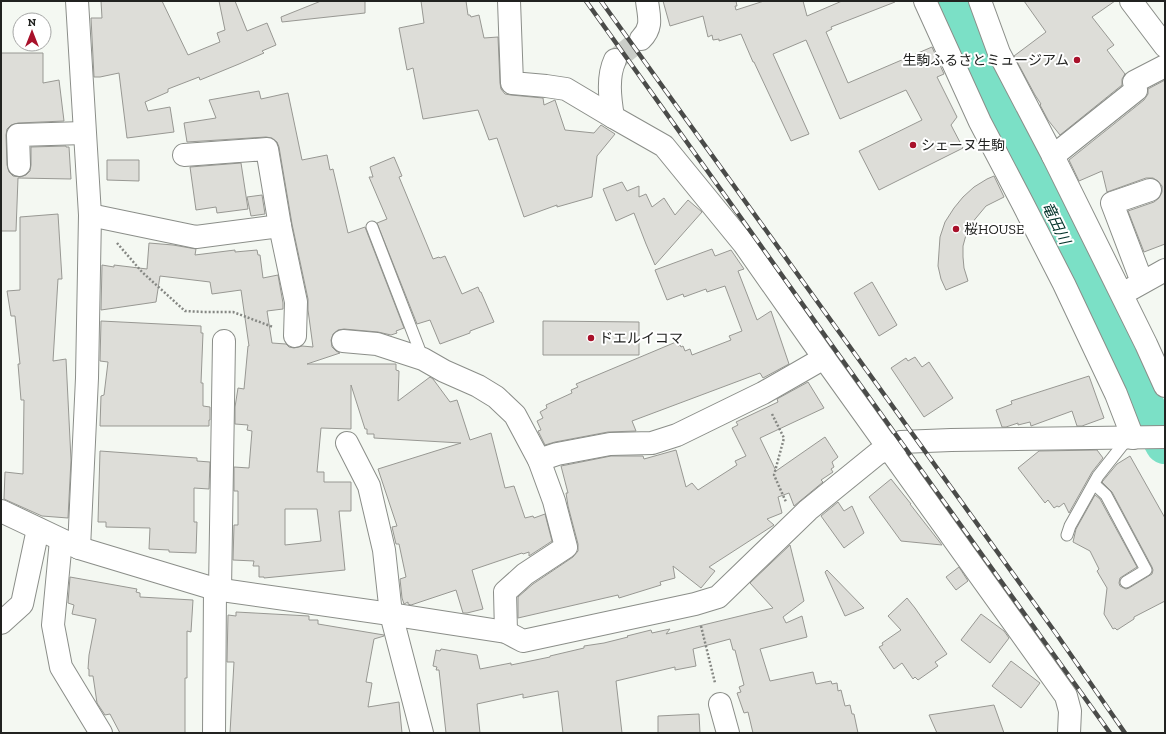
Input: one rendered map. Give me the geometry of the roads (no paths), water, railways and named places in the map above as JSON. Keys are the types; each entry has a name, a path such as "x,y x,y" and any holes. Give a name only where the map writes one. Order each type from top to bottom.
{"street":[{"path":"77,1 90,215 87,378 70,544 53,625 61,667 101,733"},
{"path":"509,1 512,83 566,89 664,146 744,244 1066,696 1070,711 1069,733"},
{"path":"641,39 648,33 650,22 647,1"},
{"path":"925,1 980,122 1024,204 1116,394 1143,438"},
{"path":"980,1 999,53 1053,156 1146,344 1165,386"},
{"path":"1131,1 1164,44"},
{"path":"613,117 610,96 612,67 615,60"},
{"path":"1053,156 1136,90 1134,82 1165,66"},
{"path":"18,165 18,135 84,133"},
{"path":"184,155 267,149 280,226 296,302 295,336"},
{"path":"1142,282 1112,203 1150,190"},
{"path":"90,215 196,237 280,226"},
{"path":"1121,295 1165,270"},
{"path":"214,733 224,341"},
{"path":"343,341 377,344 424,359 444,371 478,386 496,397 515,415 538,460 554,501 566,547 524,574 505,592 506,632"},
{"path":"538,460 557,454 610,444 652,443 677,435 763,393 824,358"},
{"path":"1,511 70,544 218,589 506,632 523,641 695,604 718,597 808,510 877,454 901,442 1143,438"},
{"path":"347,443 369,486 384,550 391,614 422,733"},
{"path":"1,623 22,604 38,529"},
{"path":"720,704 728,733"}],"lane":[{"path":"372,227 424,359"},
{"path":"1066,535 1098,476 1143,438"},
{"path":"1094,484 1106,495 1146,570 1126,582"}],"waterway":[{"name":"竜田川","path":"948,1 1062,233 1143,403 1165,444"}],"tunnel":[{"path":"615,60 641,39"}],"railway":[{"path":"586,1 1110,733"},
{"path":"601,1 1055,632 1125,733"}],"place":[{"name":"生駒ふるさとミュージアム","path":"1077,60"},
{"name":"シェーヌ生駒","path":"913,145"},
{"name":"桜HOUSE","path":"956,229"},
{"name":"ドエルイコマ","path":"591,338"}]}
